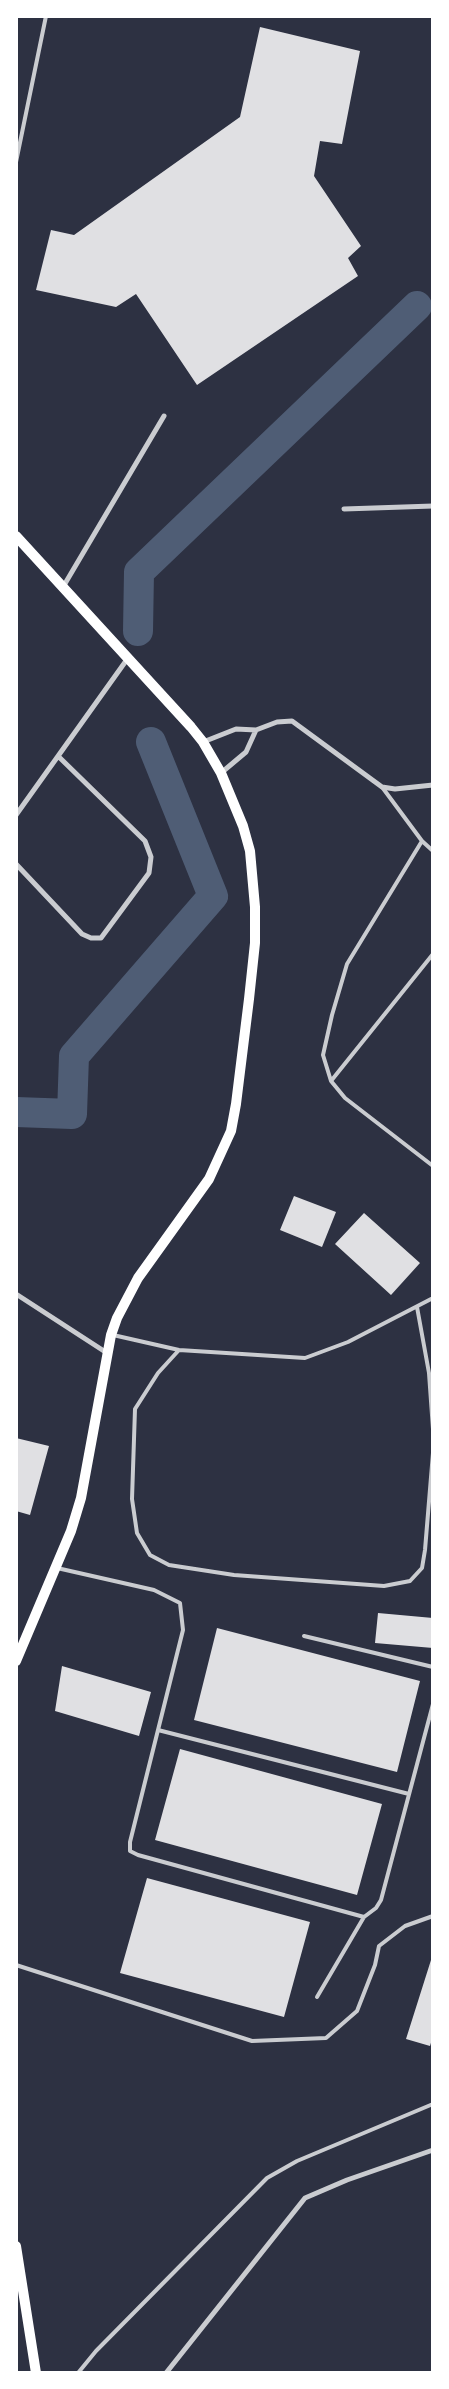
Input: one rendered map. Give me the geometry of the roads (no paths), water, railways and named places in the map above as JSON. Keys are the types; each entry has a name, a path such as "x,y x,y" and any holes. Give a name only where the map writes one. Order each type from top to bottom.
{"main road":[{"path":"16,536 203,742 222,773 250,851 256,907 255,943 236,1104 230,1131 209,1178 138,1278 125,1300 111,1335 81,1498 72,1531 16,1661"},
{"path":"17,2251 36,2373"}],"street":[{"path":"63,587 164,416"},
{"path":"344,509 433,506"},
{"path":"16,815 128,658"},
{"path":"203,742 236,729 256,730 277,722 292,721 382,786 395,789 433,785"},
{"path":"222,773 246,752 256,730"},
{"path":"16,864 82,934 90,938 102,938 148,873 151,857 145,841 59,757"},
{"path":"16,1294 108,1354"},
{"path":"166,2373 305,2198 347,2180 433,2150"}],"lane":[{"path":"16,162 46,16"},
{"path":"382,786 422,841 433,851"},
{"path":"422,841 347,964 323,1055 331,1081 345,1098 433,1166"},
{"path":"331,1081 433,954"},
{"path":"111,1335 179,1350 305,1358 348,1342 433,1298"},
{"path":"418,1306 429,1373 433,1429"},
{"path":"179,1350 158,1373 135,1409 132,1499 136,1533 150,1555 169,1565 234,1575 384,1586 410,1581 422,1568 426,1550 433,1453"},
{"path":"56,1568 154,1590 180,1602 182,1630 130,1842 130,1851 138,1855 364,1917"},
{"path":"304,1636 433,1667"},
{"path":"317,1997 364,1917 376,1908 381,1900 433,1704"},
{"path":"158,1730 409,1794"},
{"path":"16,1965 252,2041 326,2038 357,2011 375,1965 379,1946 404,1926 433,1916"},
{"path":"78,2373 96,2351 267,2178 297,2161 433,2104"}],"waterway":[{"path":"138,631 139,572 417,306"},
{"path":"16,1112 72,1114 74,1056 213,896 151,742"}]}
